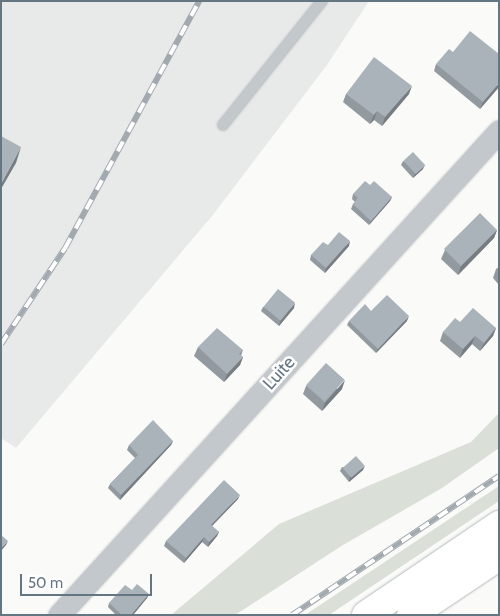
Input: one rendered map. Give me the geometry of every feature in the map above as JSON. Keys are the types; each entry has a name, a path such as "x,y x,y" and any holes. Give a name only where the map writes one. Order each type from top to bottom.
{"highway":[{"path":"366,615 499,525"},
{"path":"411,615 499,556"}],"street":[{"name":"Luite","path":"59,615 499,130"}],"lane":[{"path":"223,125 322,1"}],"shaded area":[{"path":"1,1 369,1 327,65 212,216 16,448 1,438"},
{"path":"499,413 499,448 442,488 343,545 235,615 171,615 279,524 471,442"},
{"path":"499,486 499,501 329,615 305,615"}],"building":[{"path":"470,31 499,54 499,83 483,102 436,64 449,49 453,52"},
{"path":"374,57 412,86 385,117 377,111 374,115 346,94"},
{"path":"1,136 21,147 1,184"},
{"path":"413,152 425,165 416,174 403,161"},
{"path":"365,181 370,185 374,181 392,197 371,221 353,204 358,198 353,194"},
{"path":"480,213 497,230 461,266 444,249"},
{"path":"339,232 350,241 326,268 311,255 323,242 328,245"},
{"path":"278,289 295,303 281,321 264,307"},
{"path":"387,295 409,316 378,349 349,321 365,304 371,311"},
{"path":"473,308 496,328 484,343 475,336 463,349 443,332 455,318 460,322"},
{"path":"217,328 243,350 239,354 243,357 227,374 198,347"},
{"path":"326,363 345,380 325,402 306,385"},
{"path":"153,420 173,441 121,495 110,484 138,455 129,445"},
{"path":"356,456 365,466 351,478 343,468"},
{"path":"224,480 240,495 211,525 219,532 209,542 204,537 186,558 166,541"},
{"path":"1,535 8,541 1,548"},
{"path":"137,584 149,594 131,615 122,615 109,603 125,585 132,590"}],"railway":[{"path":"1,344 65,248 199,1"},
{"path":"292,615 499,476"}]}
